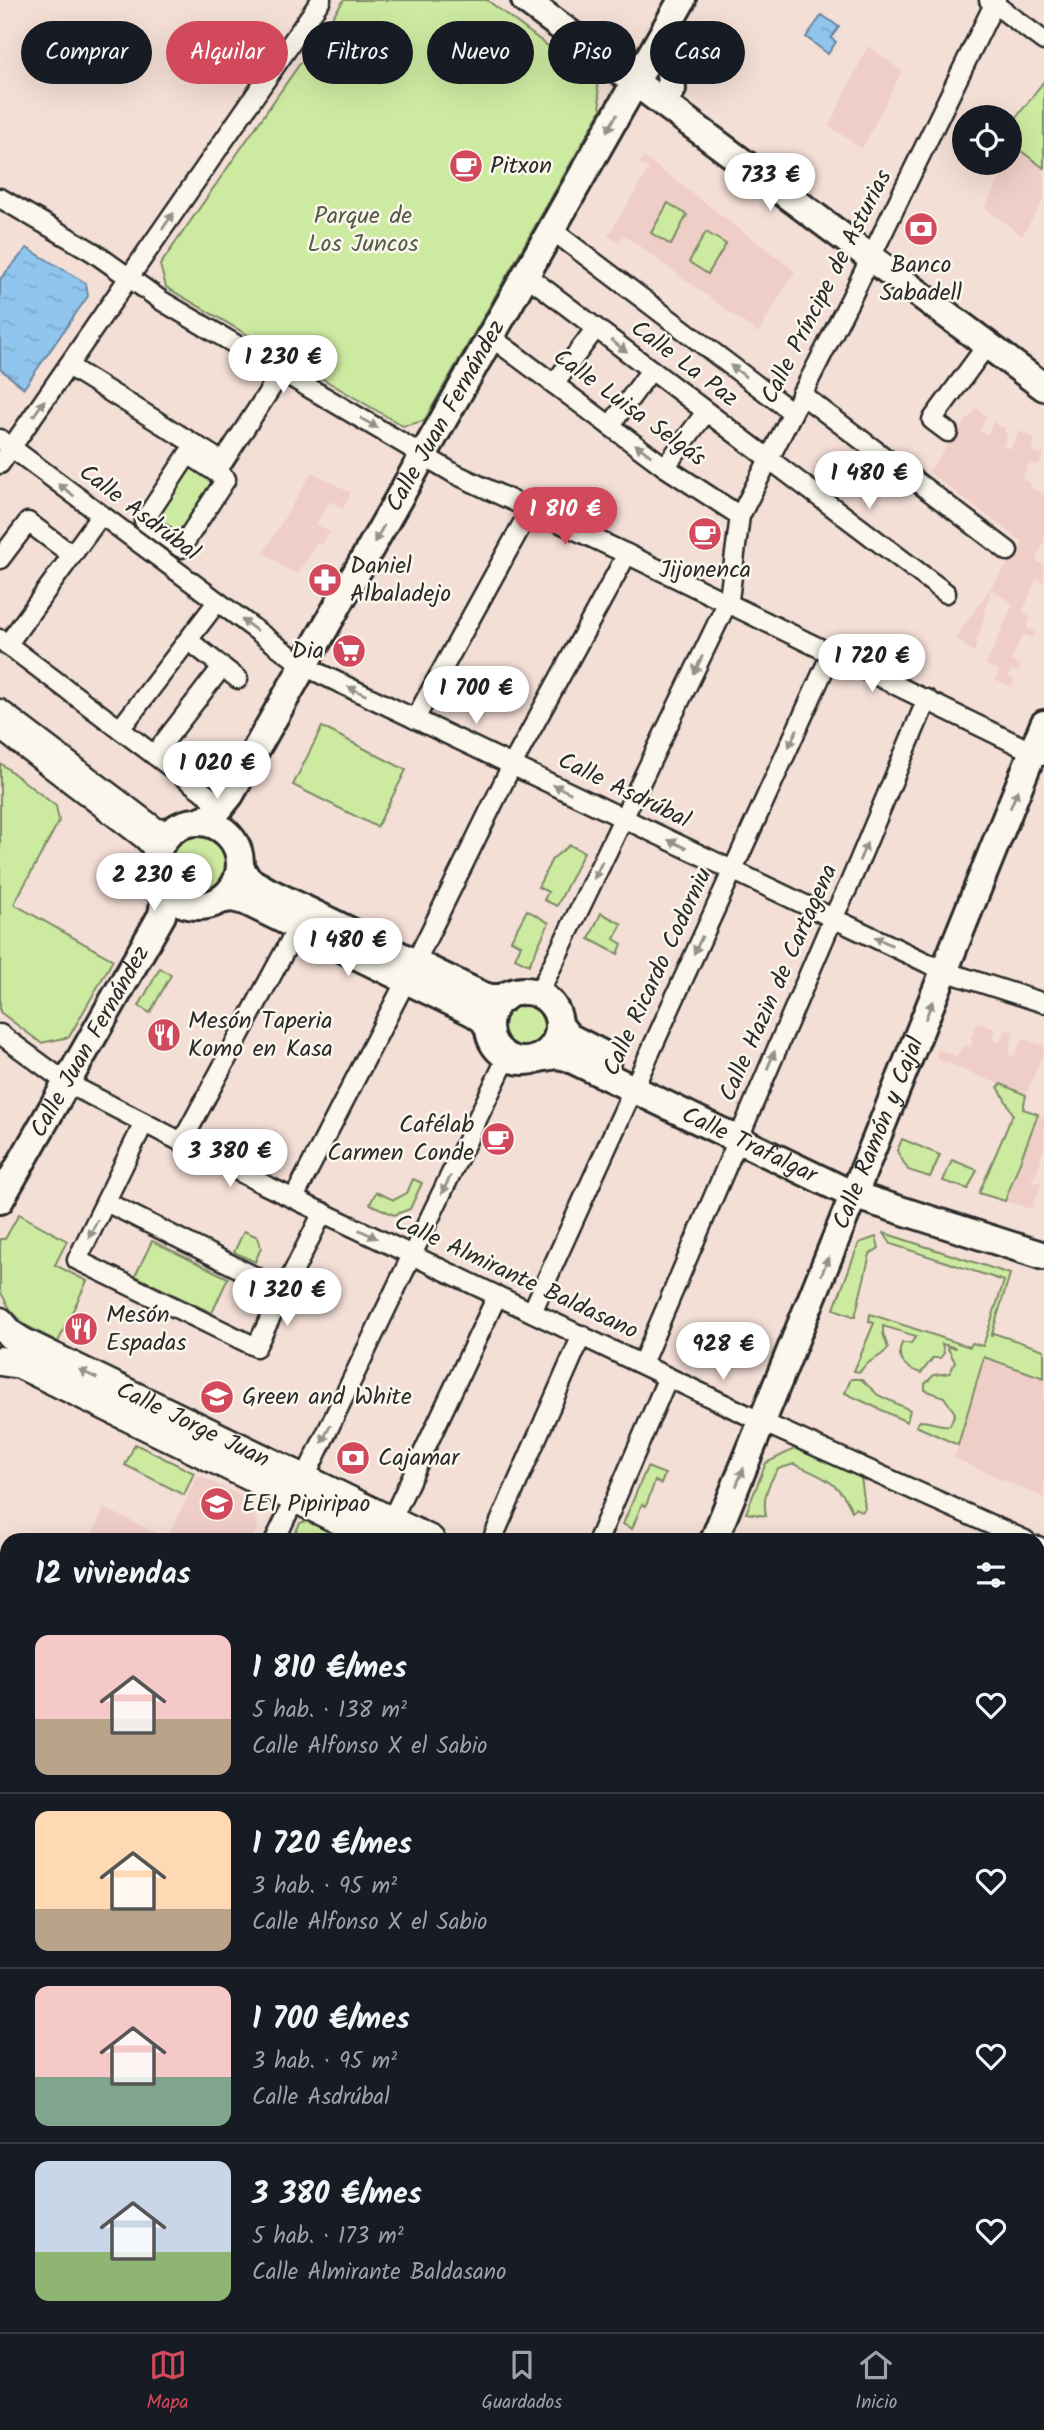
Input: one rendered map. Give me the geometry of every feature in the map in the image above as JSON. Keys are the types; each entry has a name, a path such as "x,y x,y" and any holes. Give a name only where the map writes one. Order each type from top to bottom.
{"main road":[{"path":"526,0 644,68 874,251 1044,367"},
{"path":"554,0 672,89 987,345 1044,387"},
{"name":"Calle Juan Fernández","path":"187,824 211,817 222,807 682,0"},
{"name":"Calle Ramón y Cajal","path":"717,1533 944,971 1038,755 1044,724"},
{"path":"302,919 244,876 239,853 230,836 215,825 187,824 162,841 157,870 170,895 185,904 203,906 220,900 240,899 302,919 410,971 481,995 504,998 520,992 538,995 554,1009 559,1026 554,1044 540,1058 523,1061 507,1057 496,1048 484,1020 410,971"},
{"path":"220,900 235,884 240,867"},
{"name":"Calle Juan Fernández","path":"0,1200 162,915 164,902 157,870"},
{"path":"489,1029 492,1011 504,998"},
{"name":"Calle Trafalgar","path":"559,1026 569,1037 636,1080 741,1131 857,1186 1044,1256"},
{"name":"Calle Trafalgar","path":"540,1058 562,1055 636,1080"},
{"name":"Calle Trafalgar","path":"857,1186 904,1195 1044,1240"},
{"name":"Calle Jorge Juan","path":"0,1322 11,1335 22,1342 299,1489"},
{"name":"Calle Jorge Juan","path":"0,1361 20,1364 386,1531"}],"street":[{"path":"0,464 6,443 68,366 321,0"},
{"path":"993,1 1044,41"},
{"name":"Calle Príncipe de Asturias","path":"538,995 727,604 740,516 874,251 993,1"},
{"path":"0,198 93,252 162,301 455,474 626,554 1038,755"},
{"path":"552,230 792,412"},
{"name":"Calle La Paz","path":"526,275 946,593"},
{"path":"554,384 596,328"},
{"name":"Calle Luisa Selgás","path":"491,337 666,467 740,516"},
{"path":"948,432 932,420 987,345"},
{"path":"68,366 223,462 282,371"},
{"path":"610,426 652,370"},
{"path":"801,394 1009,551"},
{"path":"666,467 706,412"},
{"name":"Calle Asdrúbal","path":"6,443 304,666 944,971 1044,1003"},
{"path":"188,454 226,479 181,548 144,521 188,454"},
{"path":"415,719 530,510"},
{"path":"101,515 4,642 222,807"},
{"path":"5,552 29,522 72,555"},
{"path":"294,1198 512,765 626,554"},
{"path":"120,729 217,602"},
{"path":"188,640 238,679"},
{"name":"Calle Ricardo Codorniu","path":"532,1312 831,654"},
{"path":"154,755 222,667"},
{"name":"Calle Hazin de Cartagena","path":"642,1364 849,885 926,699"},
{"path":"0,709 157,828 167,829 187,824"},
{"path":"0,730 143,839 150,846 157,870"},
{"path":"182,1142 302,919"},
{"name":"Calle Almirante Baldasano","path":"0,1034 67,1083 144,1124 762,1422 1009,1533"},
{"path":"278,1533 507,1057"},
{"path":"144,1124 78,1260 84,1263 256,1347 323,1212"},
{"path":"106,1202 284,1291"},
{"path":"386,1531 498,1296"},
{"path":"495,1533 582,1335"},
{"path":"601,1533 668,1377"}],"shaded area":[{"path":"868,46 902,71 862,149 829,126"},
{"path":"1022,152 1044,168 1044,199 1022,236 985,208 1001,175 1022,175"},
{"path":"644,157 795,271 758,333 624,235 619,242 608,236 649,169 639,163"},
{"path":"976,408 986,416 980,432 988,434 993,422 1005,428 1004,432 1007,434 1003,446 1010,449 1019,431 1035,439 1031,451 1041,455 1044,448 1041,464 1036,466 1029,463 1022,479 1032,483 1030,488 1044,494 1044,542 1036,561 1044,565 1044,583 1037,578 1023,611 1030,617 1026,628 1035,632 1032,638 1023,634 1011,661 1021,666 1019,672 1011,670 1008,677 1014,679 1012,686 996,680 999,670 986,665 1013,604 991,589 974,653 955,638 1023,542 928,472"},
{"path":"312,472 351,493 343,509 330,501 316,524 330,532 321,545 316,543 298,574 264,552"},
{"path":"977,1023 995,1029 992,1040 1000,1043 1005,1029 1013,1032 1009,1055 1014,1057 1022,1039 1044,1045 1044,1052 1026,1095 935,1058 938,1049 956,1056 965,1045 970,1047"},
{"path":"1038,1114 1044,1116 1044,1147 1038,1170 1031,1181 1042,1183 1031,1209 1005,1201"},
{"path":"985,1357 1044,1376 1044,1498 954,1458"},
{"name":"EEI Pipiripao","path":"198,1475 249,1500 258,1527 255,1533 169,1533"},
{"name":"EEI Pipiripao","path":"104,1508 156,1533 93,1533"}],"green space":[{"name":"Parque de Los Juncos","path":"344,0 487,0 515,21 427,21 427,84 534,84 534,35 548,46 548,84 597,84 601,110 424,421 403,426 166,287 160,265 302,60 302,84 413,84 413,21 329,21"},
{"path":"1044,81 1044,168 1022,152 1022,110"},
{"path":"668,203 687,215 671,245 651,233"},
{"path":"706,232 726,244 708,274 689,262"},
{"path":"188,454 226,479 181,548 144,521"},
{"path":"322,727 406,770 377,827 293,785"},
{"path":"0,763 56,806 59,821 14,904 113,960 69,1037 41,1043 0,1012"},
{"path":"198,835 209,837 218,843 224,852 224,874 218,883 209,889 198,891 187,889 178,883 172,874 170,863 172,852 178,843 187,837"},
{"path":"570,845 584,852 557,906 544,900 548,892 538,887 552,859"},
{"path":"527,910 549,923 529,965 515,958 521,945 511,940"},
{"path":"601,913 622,924 614,939 622,944 618,954 589,939"},
{"path":"160,968 171,975 150,1013 139,1006"},
{"path":"524,1004 539,1011 545,1025 540,1040 525,1048 508,1041 502,1027 507,1013"},
{"path":"1001,1084 1026,1095 1023,1109 1038,1114 1005,1201 979,1193 1013,1114 998,1087"},
{"path":"902,1139 940,1155 930,1177 908,1170 897,1151"},
{"path":"952,1160 977,1170 968,1189 943,1181"},
{"path":"413,1179 422,1183 410,1209 394,1215 370,1204 376,1192 394,1200 407,1193"},
{"path":"19,1214 67,1241 55,1265 87,1281 58,1342 25,1325 10,1309 0,1291 0,1239 5,1239"},
{"path":"244,1231 258,1237 261,1248 255,1262 234,1252"},
{"path":"884,1233 1010,1274 991,1337 993,1333 1044,1350 1044,1378 984,1357 958,1445 916,1426 920,1421 950,1425 955,1413 944,1397 925,1390 925,1384 934,1375 950,1373 955,1362 947,1347 956,1348 942,1344 944,1353 940,1358 933,1358 921,1373 907,1366 900,1354 902,1343 911,1343 916,1336 883,1326 888,1348 882,1355 866,1364 860,1372 854,1371 874,1323 869,1321 870,1314 970,1347 972,1343 983,1346 1004,1281 891,1244"},
{"path":"876,1237 879,1248 870,1254 855,1317 834,1309 859,1243"},
{"path":"152,1241 228,1278 212,1313 135,1276"},
{"path":"851,1379 861,1379 878,1395 910,1410 907,1422 845,1393"},
{"path":"135,1444 194,1473 184,1495 125,1465"},
{"path":"796,1448 861,1477 865,1508 862,1512 855,1508 852,1511 842,1493 829,1481 794,1464 778,1469 771,1480 765,1497 766,1516 746,1513 766,1463"},
{"path":"647,1467 665,1474 661,1484 655,1481 646,1506 642,1504 632,1529 623,1524"},
{"path":"314,1519 342,1533 295,1533 300,1523"}],"water":[{"path":"822,15 839,27 831,38 836,42 828,54 806,37"},
{"path":"27,248 86,283 88,296 24,388 0,369 0,279"}],"place":[{"name":"Pitxon","path":"466,166"},
{"name":"Banco Sabadell","path":"921,229"},
{"name":"Jijonenca","path":"705,534"},
{"name":"Daniel Albaladejo","path":"325,580"},
{"name":"Dia","path":"349,651"},
{"name":"Mesón Taperia Komo en Kasa","path":"164,1035"},
{"name":"Cafélab Carmen Conde","path":"498,1139"},
{"name":"Mesón Espadas","path":"81,1329"},
{"name":"Green and White","path":"217,1397"},
{"name":"Cajamar","path":"353,1458"},
{"name":"EEI Pipiripao","path":"217,1504"}]}
